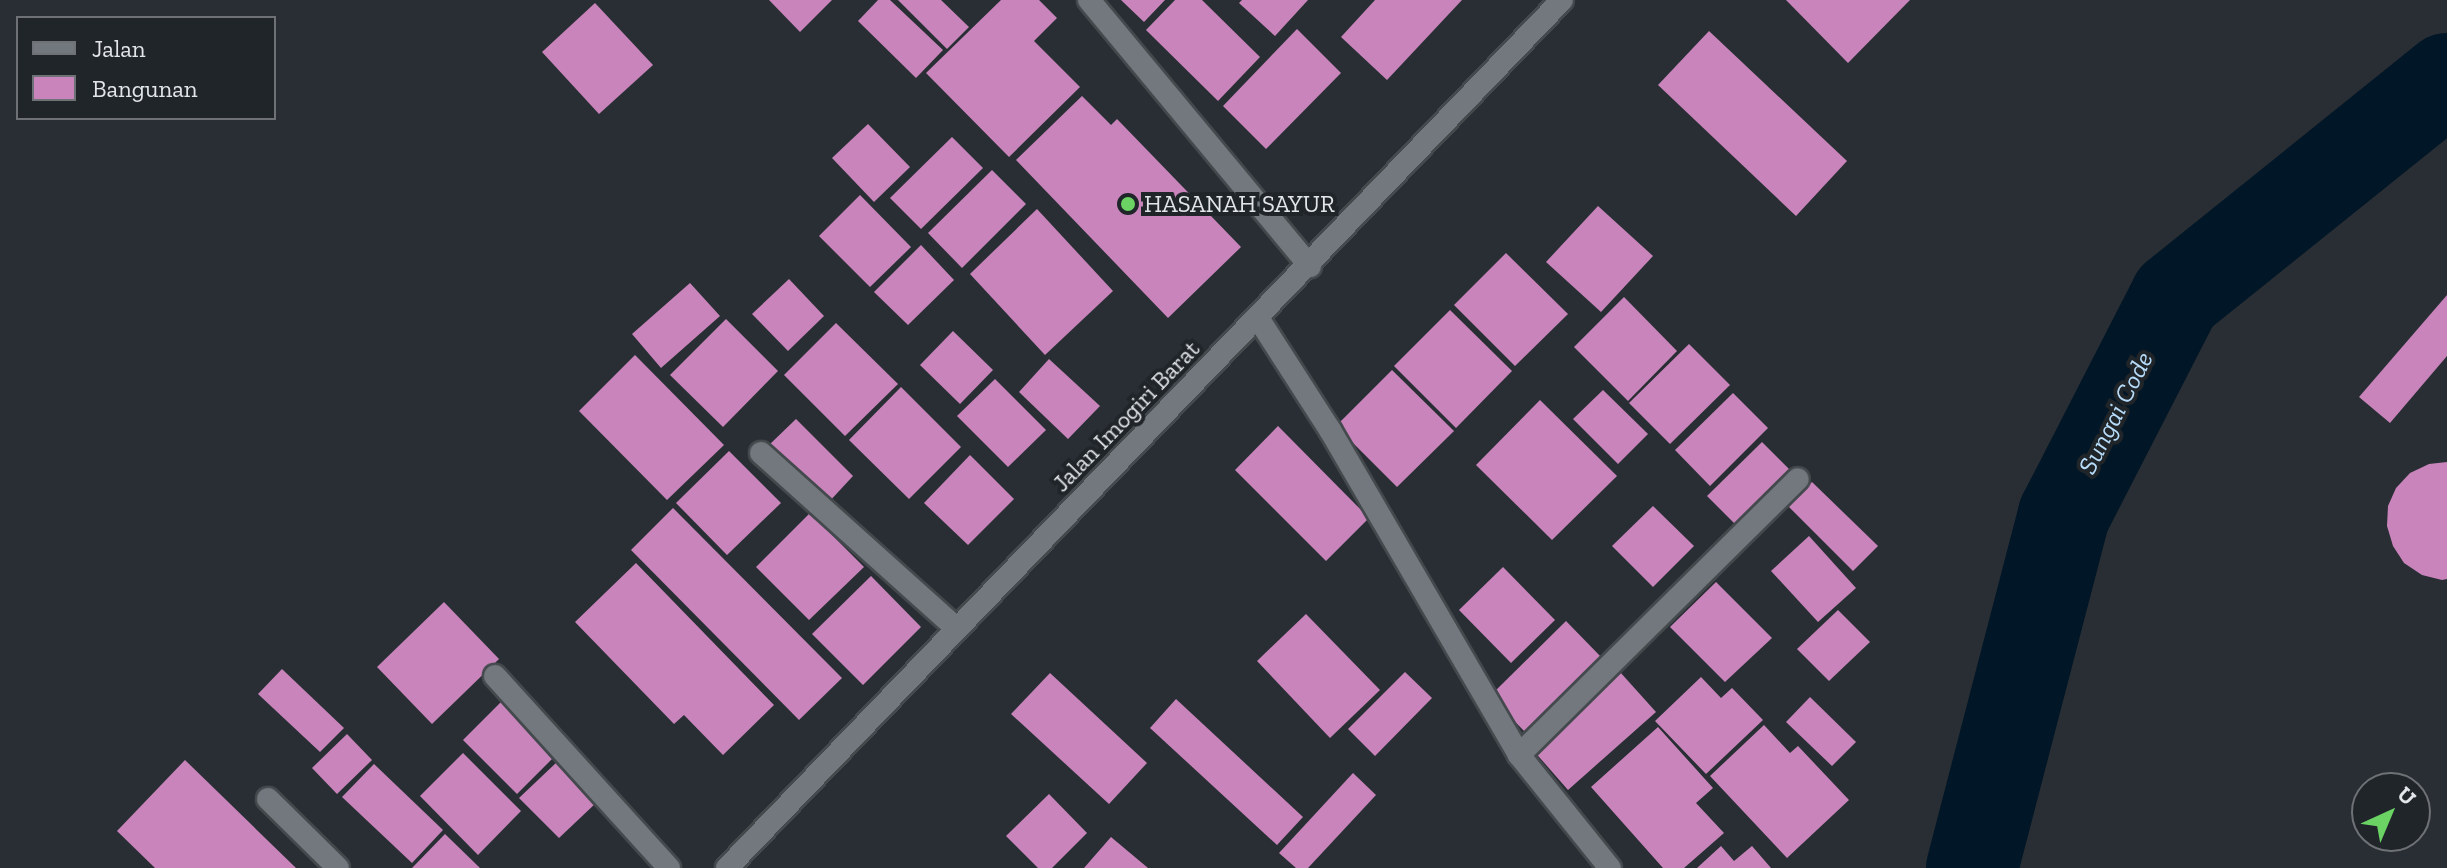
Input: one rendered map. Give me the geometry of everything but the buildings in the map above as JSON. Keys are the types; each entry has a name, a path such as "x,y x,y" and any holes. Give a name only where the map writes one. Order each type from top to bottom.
{"street":[{"path":"1089,0 1310,266"},
{"name":"Jalan Imogiri Barat","path":"727,868 1310,266 1562,0"},
{"path":"1258,318 1330,430 1519,755 1610,868"},
{"path":"761,453 957,629"},
{"path":"1519,755 1798,479"},
{"path":"495,676 669,868"},
{"path":"268,799 338,868"}],"waterway":[{"name":"Sungai Code","path":"1972,868 2064,515 2176,297 2447,79"}],"place":[{"name":"HASANAH SAYUR","path":"1128,204"}]}
